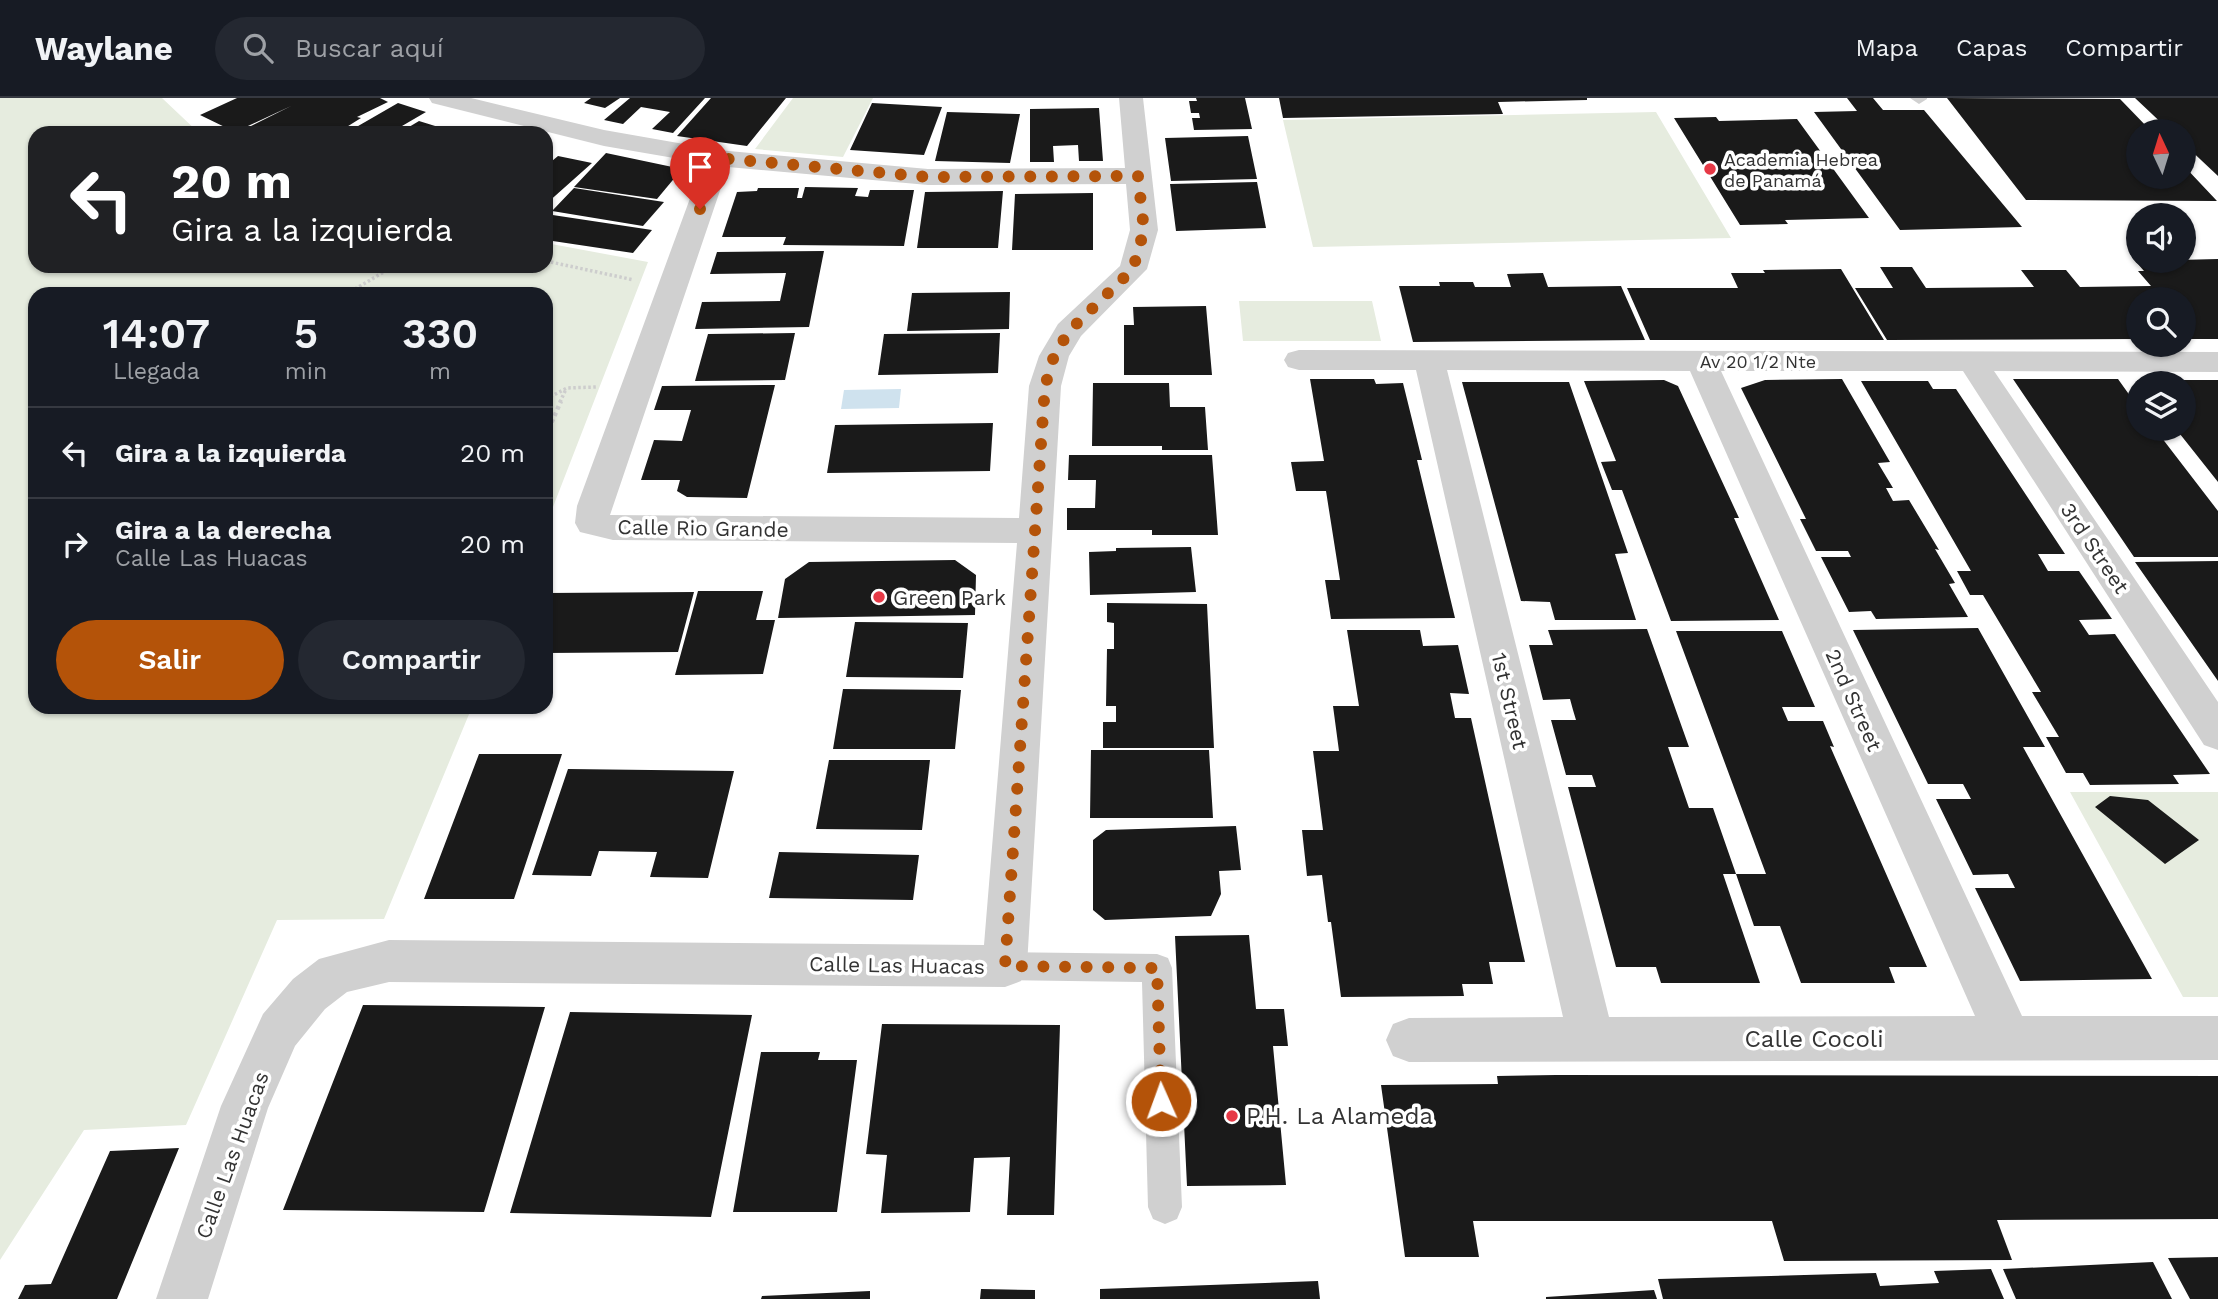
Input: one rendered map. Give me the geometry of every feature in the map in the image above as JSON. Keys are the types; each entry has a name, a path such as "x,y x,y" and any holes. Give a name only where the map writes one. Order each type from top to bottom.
{"street":[{"path":"441,98 604,138 718,158 928,177 1138,176"},
{"name":"Calle Las Huacas","path":"181,1299 245,1106 279,1030 309,994 335,974 389,961 1005,966 1045,386 1054,356 1069,331 1133,269 1144,230 1131,98"},
{"name":"Calle Rio Grande","path":"718,158 594,506 592,523 613,528 1033,531"},
{"name":"Av 20 1/2 Nte","path":"1299,360 2218,362"},
{"name":"1st Street","path":"1429,361 1591,1040"},
{"name":"2nd Street","path":"1701,361 2008,1038"},
{"name":"3rd Street","path":"1972,362 2218,734"},
{"name":"Calle Cocoli","path":"1409,1040 2218,1038"}],"lane":[{"path":"1005,966 1157,968 1164,1207"}],"path":[{"path":"553,263 636,281"},
{"path":"358,287 382,273"},
{"path":"553,395 567,388 597,387 599,376"},
{"path":"553,419 567,388"}],"shaded area":[{"path":"0,98 162,98 192,126 28,126 28,273 553,273 553,244 648,262 553,507 553,287 28,287 28,714 469,714 384,919 277,920 186,1125 84,1130 0,1260"},
{"path":"793,98 873,98 843,157 755,149"},
{"path":"1656,112 1731,238 1313,247 1283,120"},
{"path":"1239,301 1372,301 1381,341 1243,341"},
{"path":"2070,792 2218,792 2218,997 2183,997"}],"water":[{"path":"901,389 899,408 841,409 844,390"}],"building":[{"path":"237,98 380,98 388,102 357,117 361,118 348,126 251,126 291,106 248,126 223,126 200,115"},
{"path":"591,98 620,98 605,108 584,103"},
{"path":"630,98 705,98 673,133 652,129 670,112 641,107 623,124 604,120"},
{"path":"711,98 786,98 747,146 677,136"},
{"path":"1196,98 1245,98 1252,129 1194,130 1192,118 1200,118 1199,113 1191,113 1189,101 1197,101"},
{"path":"1279,98 1587,100 1498,102 1503,114 1283,118"},
{"path":"1847,98 1873,98 1883,110 1924,110 2022,227 1900,230 1814,112 1857,111"},
{"path":"1947,98 2120,99 2139,119 2126,119 2126,189 2196,189 2196,179 2217,201 2026,200"},
{"path":"2135,98 2218,98 2218,176 2196,155 2196,119 2157,119"},
{"path":"398,103 426,112 402,126 358,126"},
{"path":"872,103 942,107 924,155 850,150"},
{"path":"1099,108 1103,161 1079,161 1078,145 1053,146 1054,162 1030,162 1030,109"},
{"path":"947,112 1020,114 1010,163 935,161"},
{"path":"1716,117 1719,121 1797,119 1869,218 1785,220 1788,224 1740,225 1674,118"},
{"path":"419,121 435,126 411,126"},
{"path":"1248,136 1257,179 1171,181 1165,138"},
{"path":"606,153 682,169 657,199 574,187"},
{"path":"558,156 592,163 553,198 553,160"},
{"path":"1257,182 1266,228 1176,231 1170,184"},
{"path":"805,187 858,188 855,196 868,197 870,190 914,190 904,246 783,245 786,237 722,237 737,192 757,191 758,188 799,188 797,198 802,198"},
{"path":"574,188 664,202 643,226 553,210"},
{"path":"1003,191 998,248 917,248 925,192"},
{"path":"1093,193 1093,250 1012,250 1015,194"},
{"path":"553,215 652,230 633,253 553,241"},
{"path":"824,251 809,327 695,329 702,302 780,301 786,273 710,274 717,252"},
{"path":"2218,259 2218,339 2196,339 2196,287 2126,287 2126,339 1887,340 1855,288 1893,288 1880,267 1912,267 1926,288 2034,287 2021,270 2066,270 2080,287 2151,286 2140,273 2196,273 2196,260"},
{"path":"1841,269 1884,340 1650,340 1627,288 1738,288 1731,273"},
{"path":"1543,273 1548,287 1621,286 1645,340 1413,342 1399,286 1440,286 1439,282 1473,282 1475,287 1511,287 1507,274"},
{"path":"1010,292 1009,329 907,331 912,293"},
{"path":"1206,306 1212,375 1124,375 1124,325 1134,325 1133,307"},
{"path":"795,333 785,380 695,381 708,334"},
{"path":"1000,333 998,373 878,375 884,334"},
{"path":"1310,379 1374,379 1376,384 1403,383 1422,460 1417,460 1455,618 1331,619 1325,580 1340,580 1326,491 1296,491 1291,462 1324,461"},
{"path":"1842,379 1890,462 1878,463 1893,488 1886,488 1893,501 1909,500 1939,550 1935,549 1955,583 1949,584 1968,617 1876,619 1871,611 1849,612 1821,557 1851,557 1848,551 1816,551 1800,519 1806,519 1741,388 1765,380"},
{"path":"2013,379 2118,379 2126,390 2126,441 2164,441 2218,511 2218,557 2134,557"},
{"path":"1664,380 1678,386 1739,518 1734,518 1779,620 1671,621 1622,490 1612,490 1601,462 1616,461 1584,381"},
{"path":"2196,380 2218,380 2218,482 2186,441 2196,441"},
{"path":"1861,381 1928,381 1933,389 1956,389 2065,554 2038,554 2048,571 2079,571 2112,619 2079,620 2089,635 2115,634 2210,774 2173,775 2179,784 2090,785 2083,773 2066,773 2046,737 2059,737 2032,692 2041,692 1983,595 1970,595 1957,571 1971,571"},
{"path":"1462,382 1569,382 1628,553 1615,554 1636,620 1555,620 1550,602 1521,601"},
{"path":"1093,383 1169,383 1170,407 1205,407 1208,450 1162,450 1162,446 1092,446"},
{"path":"775,385 747,498 687,497 677,491 680,480 641,480 654,440 682,441 691,410 654,410 662,386"},
{"path":"993,423 990,471 827,473 835,425"},
{"path":"1069,455 1212,455 1218,535 1152,535 1152,530 1067,530 1067,508 1095,508 1096,480 1068,480"},
{"path":"1191,547 1196,592 1090,595 1089,552 1116,551 1116,548"},
{"name":"Green Park","path":"955,560 976,575 975,615 778,618 785,579 809,562"},
{"path":"2218,561 2218,681 2135,562"},
{"path":"698,591 763,591 756,620 775,620 763,674 675,675"},
{"path":"694,592 678,652 553,653 553,593"},
{"path":"1107,603 1207,604 1214,748 1103,748 1103,722 1116,722 1116,706 1106,706 1107,649 1114,649 1114,623 1107,622"},
{"path":"855,622 968,623 963,678 846,677"},
{"path":"1978,628 2045,747 2023,747 2152,979 2020,981 1975,888 2015,888 2008,874 1973,875 1936,799 1971,799 1963,784 1928,784 1853,630"},
{"path":"1647,629 1689,747 1668,747 1689,808 1713,808 1736,874 1723,874 1760,983 1661,983 1656,967 1616,967 1568,787 1596,787 1592,775 1566,775 1551,720 1576,720 1570,699 1543,700 1529,645 1553,645 1548,630"},
{"path":"1347,630 1420,630 1423,646 1458,645 1469,694 1450,693 1455,718 1471,718 1525,962 1489,962 1493,984 1462,984 1464,996 1341,997 1322,875 1307,876 1302,830 1323,830 1313,751 1339,751 1333,706 1359,706"},
{"path":"1676,631 1782,631 1815,707 1782,707 1788,721 1823,721 1834,747 1830,746 1927,967 1889,967 1895,983 1801,983 1780,926 1754,926 1736,874 1766,874"},
{"path":"843,689 961,690 955,749 833,749"},
{"path":"1091,750 1209,750 1213,818 1090,818"},
{"path":"479,754 562,754 514,899 424,899"},
{"path":"829,760 930,760 922,830 816,829"},
{"path":"568,769 734,771 708,878 650,877 657,852 599,851 591,876 532,875"},
{"path":"2110,796 2148,800 2199,840 2165,864 2095,807"},
{"path":"1236,826 1241,870 1219,871 1221,894 1211,916 1105,920 1093,910 1093,840 1106,830"},
{"path":"779,852 919,855 913,900 769,898"},
{"name":"P.H. La Alameda","path":"1249,935 1256,1009 1284,1009 1288,1046 1273,1046 1286,1185 1187,1186 1175,936"},
{"path":"363,1005 545,1007 484,1212 283,1210"},
{"path":"570,1012 752,1015 711,1217 510,1213"},
{"path":"882,1024 1060,1025 1054,1215 1007,1215 1010,1157 974,1158 970,1212 881,1213 887,1155 866,1154"},
{"path":"761,1052 820,1052 818,1060 857,1060 837,1212 733,1212"},
{"path":"1497,1076 2218,1076 2218,1219 1997,1220 2012,1260 1784,1261 1772,1221 1473,1221 1479,1257 1405,1257 1381,1085 1498,1084"},
{"path":"179,1148 117,1299 18,1299 25,1285 51,1284 110,1151"},
{"path":"2218,1257 2218,1299 2190,1299 2168,1258"},
{"path":"2153,1262 2172,1299 2016,1299 2003,1269"},
{"path":"1991,1269 2004,1299 1663,1299 1658,1279 1876,1273 1880,1286 1939,1283 1934,1271"},
{"path":"1318,1281 1320,1299 1100,1299 1100,1289"},
{"path":"981,1289 1035,1290 1035,1299 980,1299"},
{"path":"1654,1290 1657,1299 1546,1299 1546,1297"},
{"path":"870,1291 870,1299 761,1299 762,1296"}],"place":[{"name":"Academia Hebrea de Panamá","path":"1710,169"},
{"name":"Green Park","path":"879,597"},
{"name":"P.H. La Alameda","path":"1232,1116"}],"route":[{"path":"700,209 718,158 928,177 1138,176 1144,230 1133,269 1069,331 1054,356 1045,386 1005,966 1157,968 1161,1101"}]}
